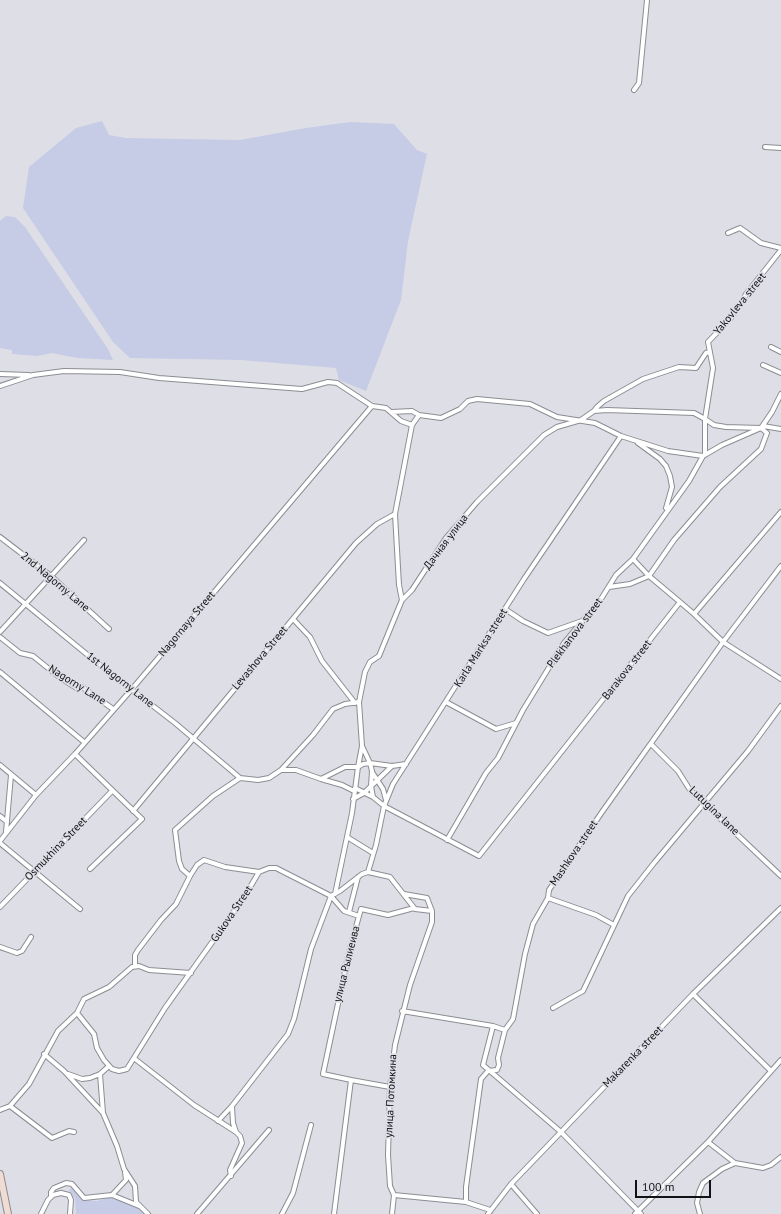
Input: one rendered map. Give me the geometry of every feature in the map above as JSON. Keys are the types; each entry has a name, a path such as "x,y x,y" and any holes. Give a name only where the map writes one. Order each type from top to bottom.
{"main road":[{"path":"0,1174 8,1214"}],"street":[{"path":"634,90 639,83 646,0"},
{"path":"765,147 781,148"},
{"path":"728,233 740,228 762,243 781,249"},
{"name":"Yakovleva street","path":"704,456 704,419 713,368 708,342 730,319 746,294 781,249"},
{"path":"771,347 781,352"},
{"path":"581,420 594,411 597,406 604,401 643,379 680,367 696,368 706,353 710,352"},
{"path":"763,364 781,374"},
{"path":"0,386 31,376 54,372 100,371 302,389 328,382 337,383 372,406 386,408 401,421 412,425"},
{"path":"0,374 31,376"},
{"path":"391,412 412,411 419,416 440,418 460,409 468,401 477,399 530,404 557,417 595,423 621,436 668,451 704,456 722,445 762,427 781,394"},
{"name":"Nagornaya Street","path":"0,842 36,795 76,754 84,742 132,689 372,406"},
{"path":"594,411 694,412 714,425 726,427 762,427 781,429"},
{"path":"402,600 398,585 395,514 412,425 419,416"},
{"name":"Дачная улица","path":"373,797 371,786 372,771 362,746 357,702 365,672 370,662 379,656 402,600 412,590 446,538 476,502 544,435 557,427 581,420"},
{"path":"609,587 630,584 649,576 674,540 720,487 761,449 767,433 762,427"},
{"name":"Karla Marksa street","path":"368,872 384,806 393,784 561,522 621,436"},
{"path":"634,440 660,459 666,466 672,487 664,514"},
{"name":"Plekhanova street","path":"446,840 486,773 498,758 516,723 564,643 609,587 616,575 633,559 689,481 704,456"},
{"path":"694,614 781,512"},
{"name":"Levashova Street","path":"133,810 356,543 377,524 395,514"},
{"name":"2nd Nagorny Lane","path":"0,537 51,576 109,628"},
{"path":"0,632 84,540"},
{"path":"633,559 649,576 694,614 723,642 781,679"},
{"name":"Mashkova street","path":"466,1202 466,1187 481,1079 488,1071 497,1070 499,1065 498,1058 505,1030 513,1019 525,954 533,924 548,898 549,890 723,642 781,566"},
{"name":"1st Nagorny Lane","path":"0,583 95,661 193,738 240,778"},
{"name":"Barakova street","path":"446,840 478,856 556,761 680,602"},
{"path":"505,609 524,621 548,633 582,621"},
{"path":"293,619 310,637 322,661 357,702"},
{"name":"Nagorny Lane","path":"0,637 20,653 33,656 78,689 82,686 114,709"},
{"path":"0,672 84,742"},
{"path":"190,876 182,869 175,830 214,796 240,778 258,780 269,778 281,770 333,709 345,704 357,702"},
{"path":"446,702 496,729 516,723"},
{"path":"553,1008 583,991 628,896 748,751 781,706"},
{"name":"Lutugina lane","path":"651,744 678,771 690,790 781,876"},
{"path":"335,894 347,837 362,746"},
{"path":"76,754 142,819 90,869"},
{"path":"321,779 345,767 358,767 363,764 370,763 392,766 406,764"},
{"path":"0,765 36,795"},
{"path":"353,798 364,793 392,766"},
{"path":"281,770 296,770 364,793 373,797 384,806 446,840"},
{"path":"372,771 378,779 386,800"},
{"path":"6,833 11,775"},
{"name":"Osmukhina Street","path":"0,907 112,791"},
{"path":"0,816 7,822"},
{"path":"347,837 373,853"},
{"path":"0,842 80,909"},
{"path":"135,966 135,955 138,950 161,920 176,904 190,876 197,865 204,860 225,867 259,872 276,868 330,896"},
{"name":"Gukova Street","path":"135,1059 165,1008 243,900 259,872"},
{"path":"218,1121 232,1106 288,1034 294,1019 311,950 330,896 335,894 358,876 368,872 390,877 414,908"},
{"path":"349,912 358,876"},
{"path":"403,893 424,897 432,911"},
{"name":"улица Рылиеива","path":"330,896 339,906 359,916 349,952 323,1074 351,1080"},
{"path":"548,898 596,915 614,925"},
{"path":"359,916 361,909 388,915 414,908 432,911"},
{"name":"Makarenka street","path":"489,1212 511,1184 693,994 781,908"},
{"name":"улица Потомкина","path":"392,1214 394,1195 390,1186 388,1155 390,1086 395,1045 402,1011 432,922 432,911"},
{"path":"0,948 17,953 22,951 31,937"},
{"path":"0,1110 10,1106 29,1084 44,1054 58,1031 77,1013 84,999 109,987 125,972 135,966 149,970 191,972"},
{"path":"693,994 771,1071"},
{"path":"402,1011 493,1026 505,1030"},
{"path":"77,1013 91,1029 97,1048 109,1066 119,1071 127,1069 135,1059 240,1136 242,1143 230,1170 231,1176"},
{"path":"493,1026 484,1065 488,1071 511,1088 561,1132 638,1213 708,1142 781,1060"},
{"path":"44,1054 68,1074 103,1113"},
{"path":"68,1074 82,1079 100,1074 109,1066"},
{"path":"100,1074 103,1113 117,1146 126,1175 126,1180 112,1195"},
{"path":"334,1214 351,1080 390,1086"},
{"path":"10,1106 52,1138 69,1130 74,1132"},
{"path":"232,1106 233,1123 236,1132"},
{"path":"282,1214 293,1193 311,1126"},
{"path":"197,1214 269,1130"},
{"path":"708,1142 735,1163 763,1168 771,1165 781,1158"},
{"path":"700,1214 697,1203 699,1192 703,1183 735,1163"},
{"path":"124,1168 135,1186 136,1202 148,1214"},
{"path":"52,1197 51,1192 54,1188 66,1183 72,1184 84,1198 112,1195 139,1206"},
{"path":"511,1184 537,1214"},
{"path":"41,1214 52,1197 61,1193 69,1195 71,1200 70,1214"},
{"path":"394,1195 466,1202 489,1212"}],"shaded area":[{"path":"102,121 109,135 126,138 240,140 350,122 394,124 417,150 427,154 408,241 401,300 366,391 339,380 336,368 241,360 130,358 113,342 23,208 29,167 76,128"},
{"path":"6,216 15,217 25,227 108,349 113,360 77,358 52,353 37,356 12,354 12,350 0,348 0,221"},
{"path":"71,1188 82,1200 97,1201 112,1197 137,1208 146,1214 76,1214 75,1199 69,1190"}]}
